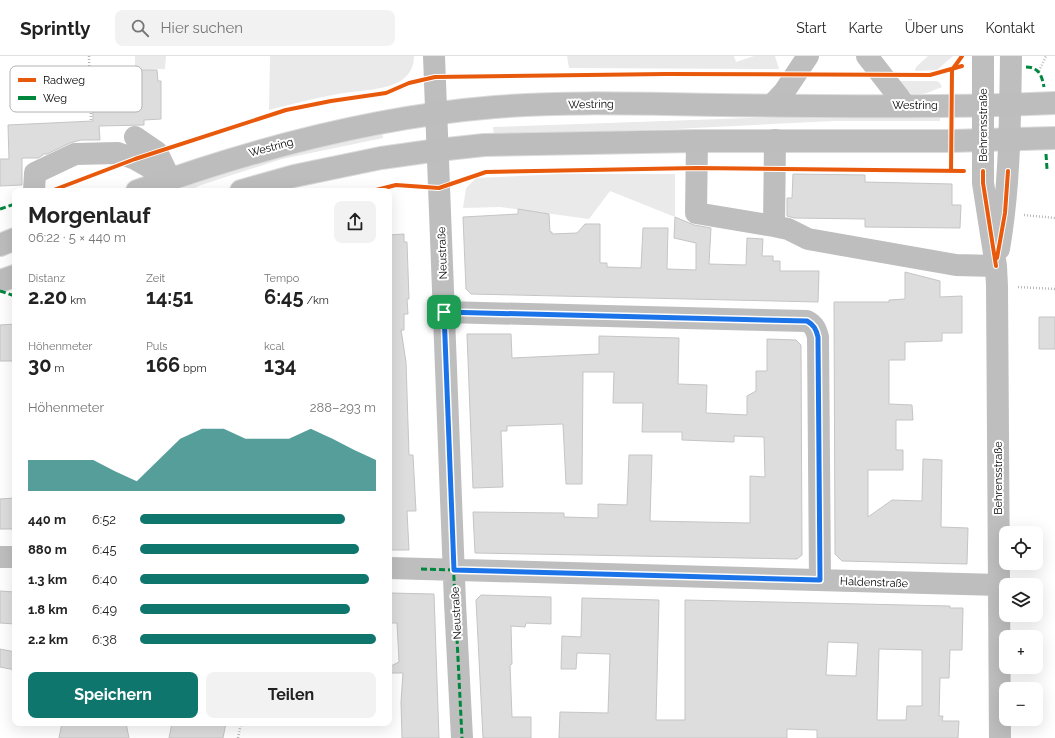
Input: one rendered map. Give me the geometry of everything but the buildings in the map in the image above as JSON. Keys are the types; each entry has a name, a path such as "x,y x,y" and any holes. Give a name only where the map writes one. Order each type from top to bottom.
{"main road":[{"name":"Westring","path":"145,188 247,154 296,140 342,130 435,114 496,107 604,103 1010,105 1055,103"},
{"path":"252,188 294,176 381,158 484,145 775,140 1009,140 1055,138"},
{"path":"0,231 12,232"},
{"path":"0,246 12,240"},
{"path":"0,281 12,277"}],"street":[{"name":"Neustraße","path":"434,56 435,114 438,150 462,738"},
{"path":"772,105 784,92 808,56"},
{"path":"867,56 905,105"},
{"name":"Behrensstraße","path":"983,56 983,183 996,276 999,585"},
{"name":"Behrensstraße","path":"996,276 1005,213 1009,140 1011,56"},
{"path":"135,137 157,152 170,179"},
{"path":"774,226 775,140"},
{"path":"697,141 696,213 774,226 788,229 808,239 956,265 996,276"},
{"path":"34,188 35,172 75,154 91,152 118,153 135,159 170,179"},
{"path":"444,312 743,318 807,321 812,324 818,337 820,580"},
{"path":"0,557 12,557"},
{"name":"Haldenstraße","path":"392,568 999,585"},
{"name":"Behrensstraße","path":"999,622 1000,738"}],"path":[{"path":"89,56 89,66"},
{"path":"1039,71 1046,56"},
{"path":"90,112 90,121"},
{"path":"1005,213 1055,218"},
{"path":"996,276 1055,289"},
{"path":"238,738 240,726"}],"shaded area":[{"path":"135,56 166,56 165,69 142,70 142,66 135,66"},
{"path":"270,56 414,56 412,66 405,78 395,84 380,88 321,97 269,110"},
{"path":"567,56 734,56 736,62 754,56 775,56 779,69 569,68"},
{"path":"928,56 953,56 937,70 915,71 916,67"},
{"path":"896,81 937,81 942,87 914,96"},
{"path":"833,115 940,116 940,121 833,121 675,129 494,135 493,127"},
{"path":"382,132 383,138 282,159 195,188 183,188 226,171 303,149"},
{"path":"561,174 675,174 675,217 610,191 589,219 500,207 463,208 466,188 476,178"}],"marked path":[{"path":"1026,67 1037,70 1044,87"},
{"path":"1046,154 1047,169"},
{"path":"0,209 12,205"},
{"path":"0,291 12,295"},
{"path":"452,539 462,738"},
{"path":"421,569 490,571"}],"cycle path":[{"path":"951,171 952,70 962,56"},
{"path":"59,188 135,159 286,110 331,101 386,93 409,83 435,77 666,74 930,75 962,66"},
{"path":"384,188 396,185 439,188 486,172 697,168 964,171"},
{"path":"983,171 983,183 996,266"},
{"path":"997,258 1005,213 1008,171"}],"route":[{"path":"444,312 743,318 807,321 812,324 818,337 820,580 454,570 444,312"}]}
